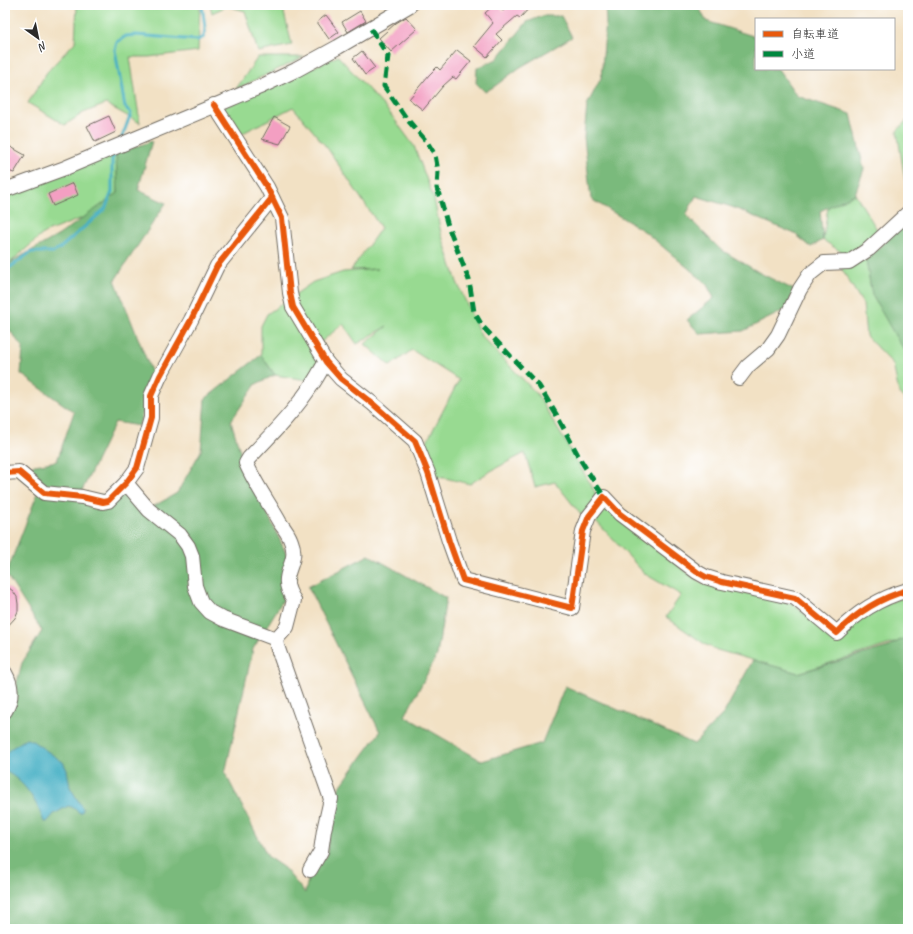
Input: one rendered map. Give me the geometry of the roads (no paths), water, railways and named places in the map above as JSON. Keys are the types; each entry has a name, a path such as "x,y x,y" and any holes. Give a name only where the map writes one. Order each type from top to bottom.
{"street":[{"path":"5,190 65,168 262,86 296,70 410,5"},
{"path":"214,105 267,187 282,218 293,307 326,362 341,379 415,440 428,473 463,580 572,608 584,527 589,516 604,497 620,514 697,572 706,577 722,582 795,598 837,633 848,621 866,608 883,599 908,590"},
{"path":"5,473 20,472 44,493 82,497 103,502 108,501 126,483 137,468 150,418 151,396 160,376 191,320 217,266 272,198"},
{"path":"740,378 748,366 768,349 778,335 800,289 810,274 824,263 849,262 869,249 908,213"},
{"path":"276,639 287,627 294,600 289,593 286,584 287,574 294,557 292,541 246,463 280,426 314,382 326,362"},
{"path":"126,483 149,510 180,535 188,546 192,556 195,586 201,602 210,612 223,619 276,639"},
{"path":"276,639 277,646 331,799 321,851 310,870"},
{"path":"5,672 12,691 9,706 5,711"}],"water":[{"path":"26,739 31,740 63,762 67,770 70,787 83,809 82,812 80,813 68,806 54,814 47,822 44,822 34,800 24,786 5,771 5,755 10,749"}],"waterway":[{"path":"121,140 131,113 125,107 115,50 117,42 126,36 136,35 197,40 204,37 205,27 202,5"},
{"path":"5,271 31,252 54,252 59,249 105,209 112,192 112,159 115,153"}]}
